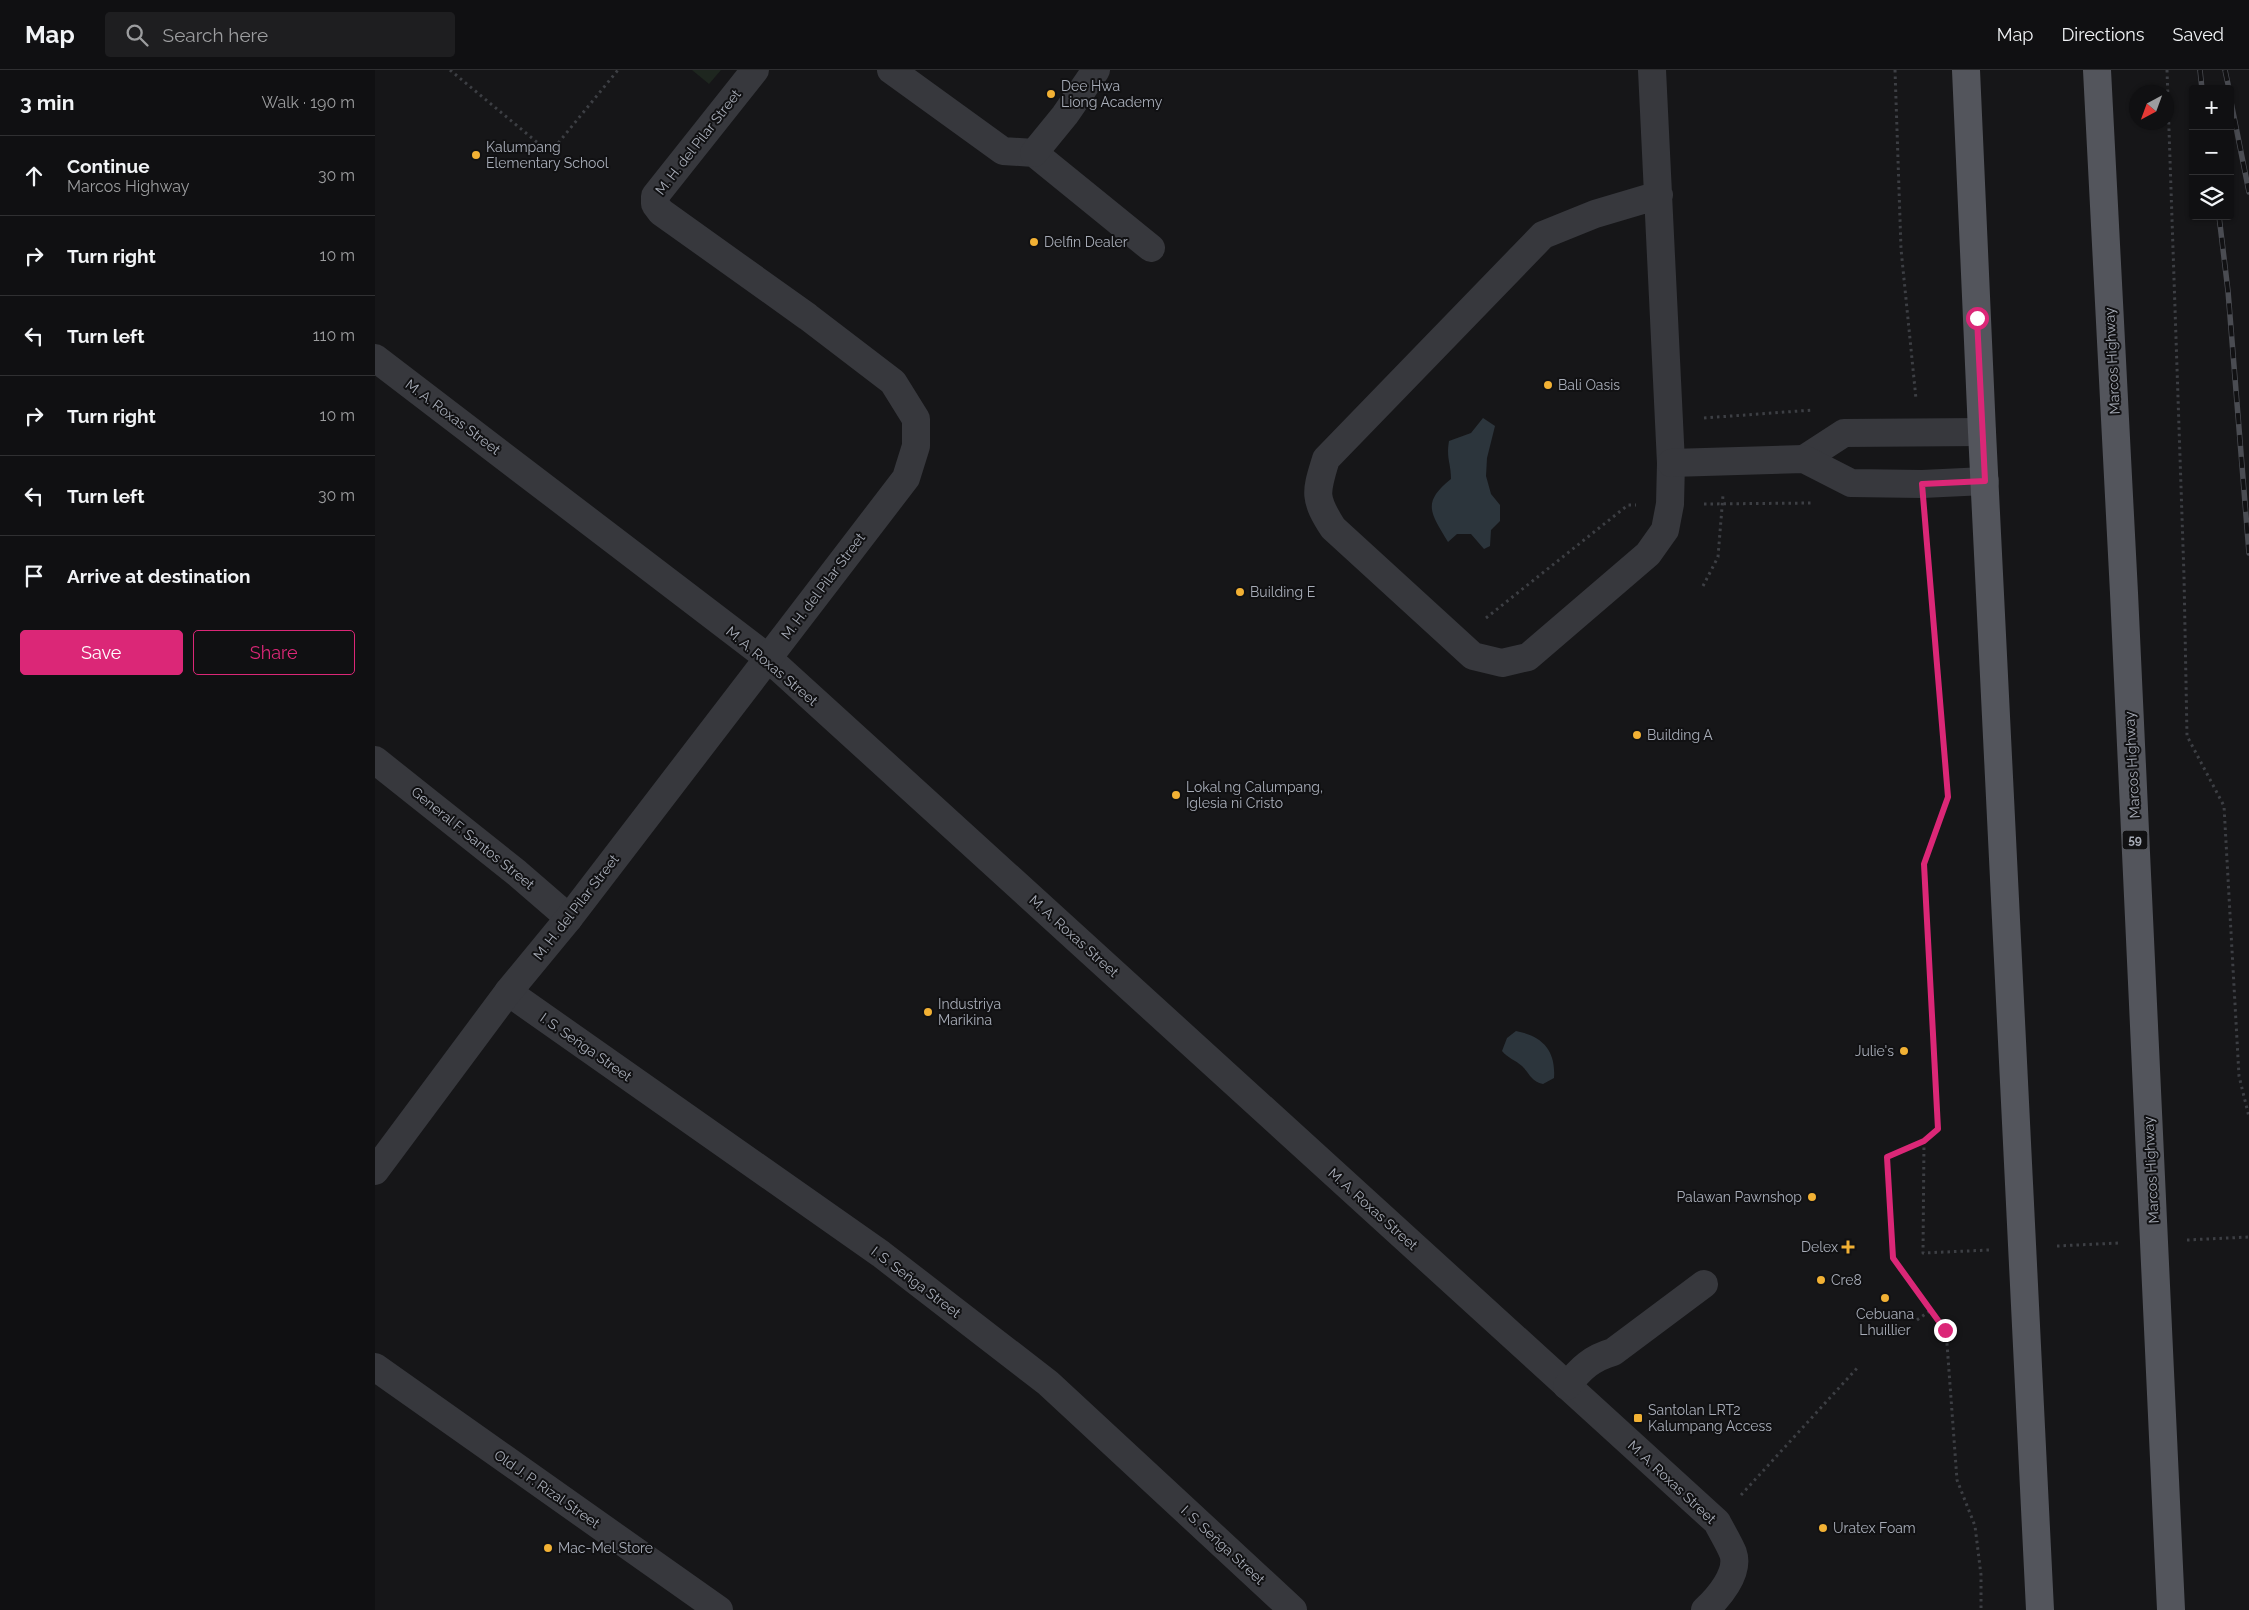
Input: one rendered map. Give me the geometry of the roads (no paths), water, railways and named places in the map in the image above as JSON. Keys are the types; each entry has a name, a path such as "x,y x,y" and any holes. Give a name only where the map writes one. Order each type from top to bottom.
{"main road":[{"path":"1966,70 2039,1610"},
{"name":"Marcos Highway","path":"2097,70 2171,1610"}],"street":[{"name":"M. H. del Pilar Street","path":"375,1171 508,992 569,918 906,478 917,446 916,419 893,382 808,317 661,212 655,204 655,196 755,70"},
{"path":"891,70 1003,151 1034,153 1151,248"},
{"path":"1034,153 1065,115 1095,70"},
{"path":"1652,70 1659,195 1671,464 1670,504 1665,530 1648,554 1528,657 1502,663 1473,656 1333,528 1322,511 1317,490 1326,459 1543,235 1595,214 1659,195"},
{"name":"M. A. Roxas Street","path":"375,358 768,658 1717,1522 1734,1556 1731,1578 1715,1601 1705,1610"},
{"path":"1804,459 1844,433 1982,432"},
{"path":"1671,464 1804,459 1851,483 1922,484 1985,481"},
{"name":"General F. Santos Street","path":"375,760 517,873 569,918"},
{"name":"I. S. Señga Street","path":"508,992 881,1254 1048,1383 1293,1610"},
{"path":"1567,1386 1582,1367 1598,1356 1613,1352 1703,1284"},
{"name":"Old J. P. Rizal Street","path":"375,1367 719,1610"}],"railway":[{"path":"2200,70 2202,85"},
{"path":"2225,70 2228,85"},
{"path":"2234,117 2249,192"},
{"path":"2219,220 2228,291 2249,553"}],"place":[{"name":"Dee Hwa Liong Academy","path":"1051,94"},
{"name":"Kalumpang Elementary School","path":"476,155"},
{"name":"Delfin Dealer","path":"1034,242"},
{"name":"Bali Oasis","path":"1548,385"},
{"name":"Building E","path":"1240,592"},
{"name":"Building A","path":"1637,735"},
{"name":"Lokal ng Calumpang, Iglesia ni Cristo","path":"1176,795"},
{"name":"Industriya Marikina","path":"928,1012"},
{"name":"Julie's","path":"1904,1051"},
{"name":"Palawan Pawnshop","path":"1812,1197"},
{"name":"Delex","path":"1848,1247"},
{"name":"Cre8","path":"1821,1280"},
{"name":"Cebuana Lhuillier","path":"1885,1298"},
{"name":"Santolan LRT2 Kalumpang Access","path":"1638,1418"},
{"name":"Uratex Foam","path":"1823,1528"},
{"name":"Mac-Mel Store","path":"548,1548"}]}
